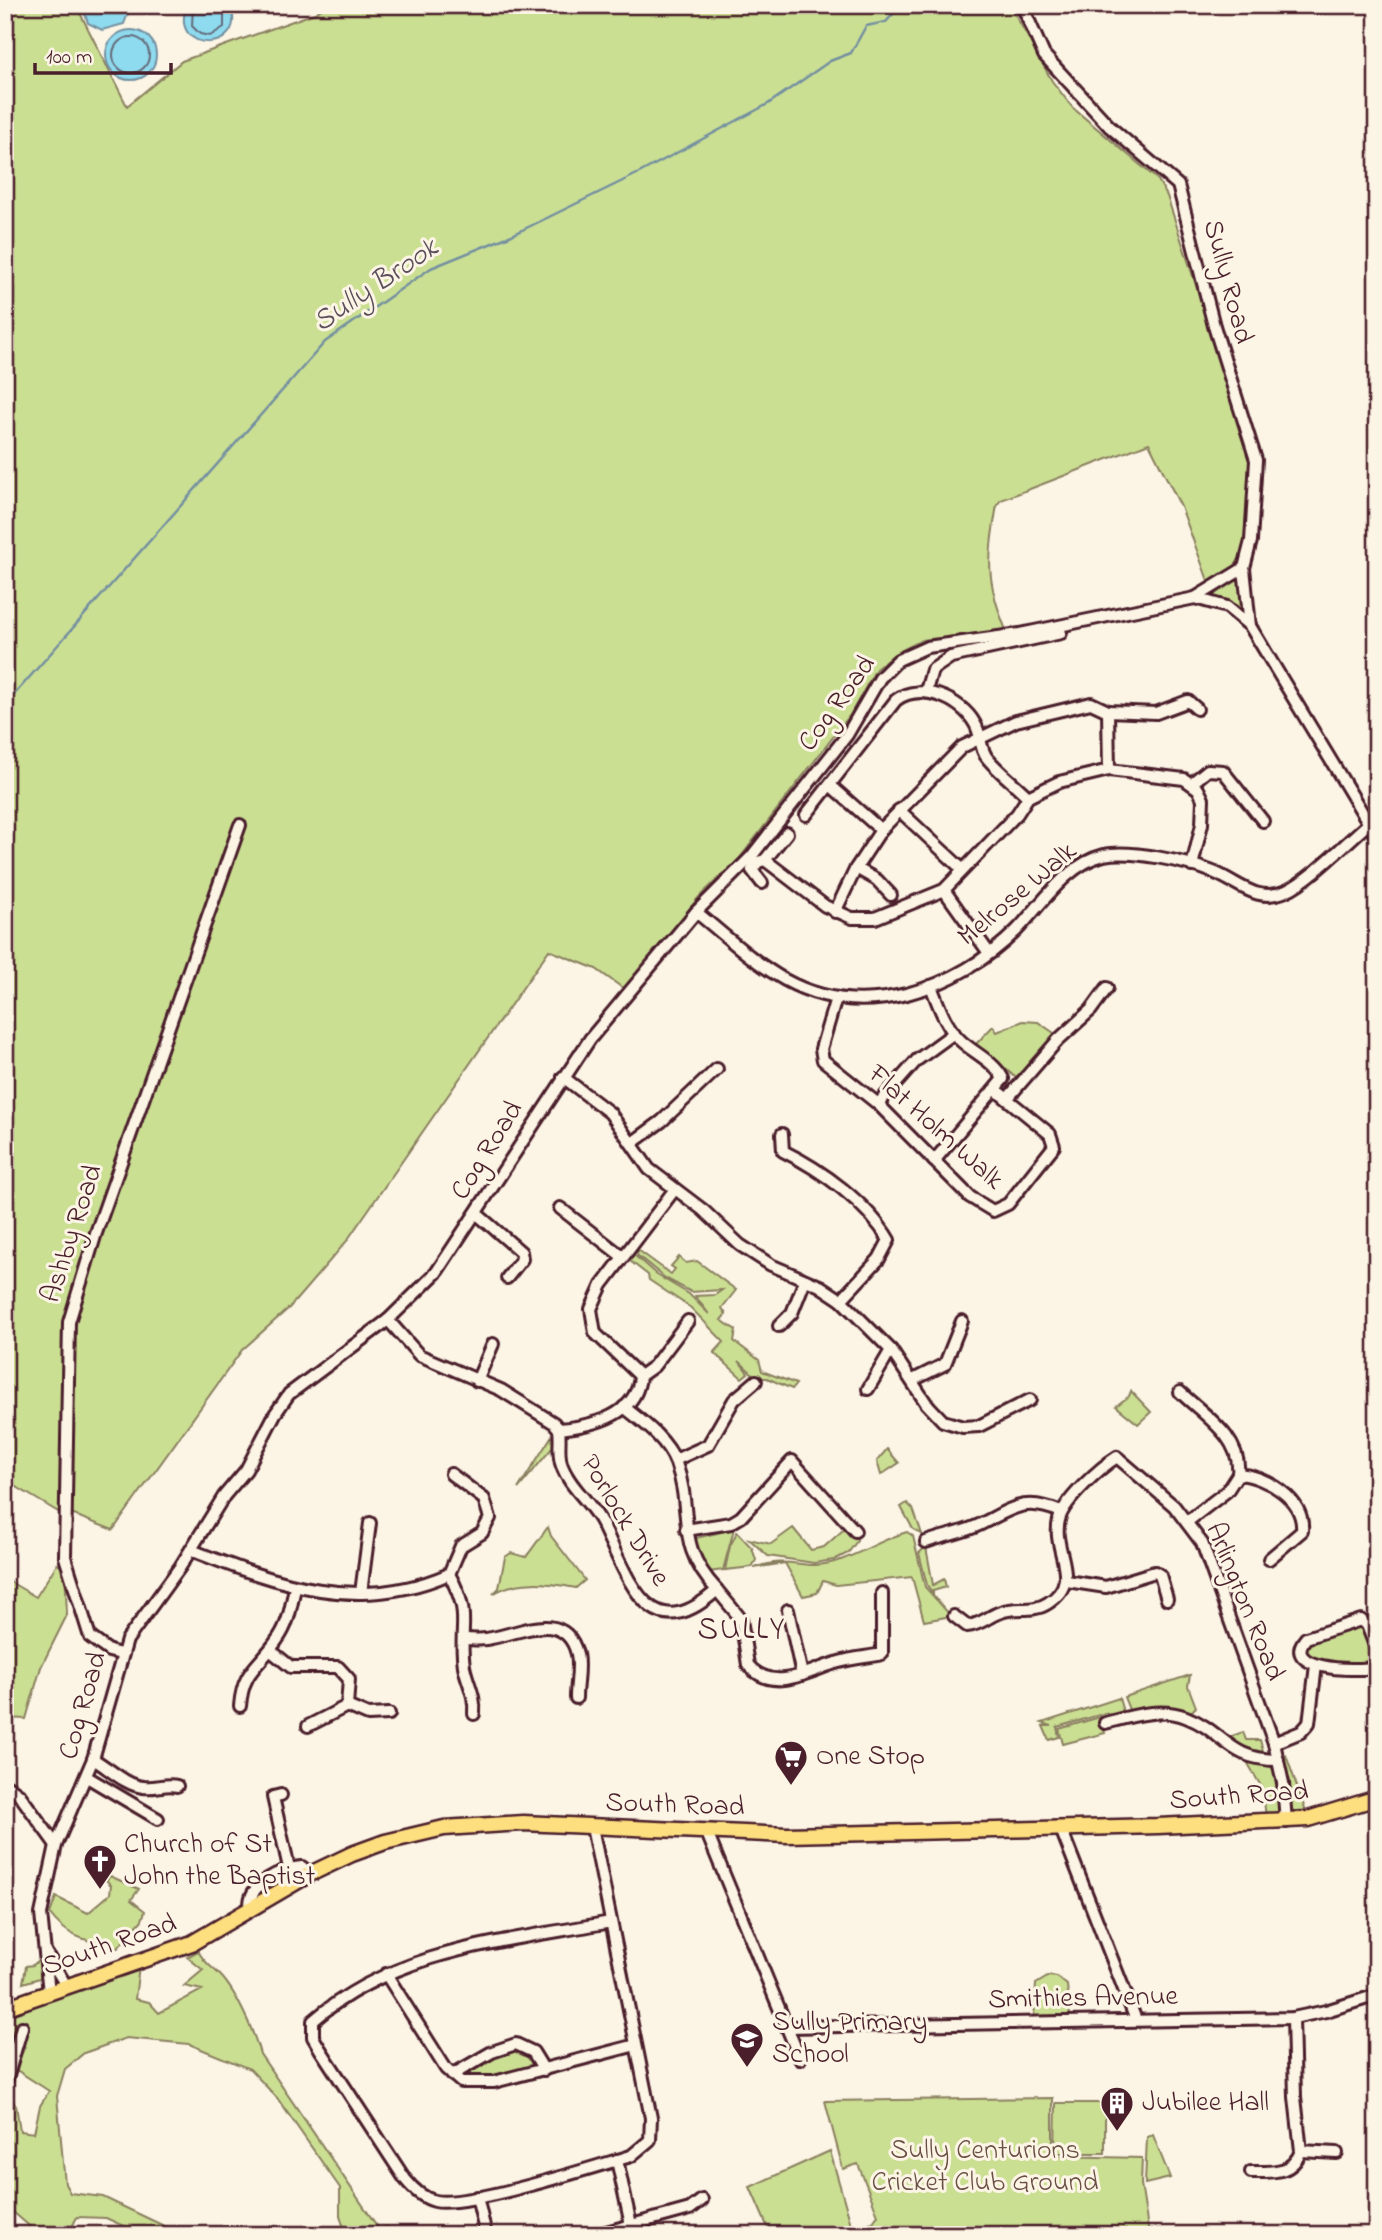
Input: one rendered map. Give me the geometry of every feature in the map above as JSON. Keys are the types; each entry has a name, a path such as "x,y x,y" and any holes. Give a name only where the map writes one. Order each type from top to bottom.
{"main road":[{"name":"South Road","path":"5,2008 192,1943 310,1874 385,1842 444,1828 498,1823 787,1835 1286,1822 1325,1815 1377,1798"}],"street":[{"name":"Sully Road","path":"1022,5 1044,54 1110,127 1178,185 1214,326 1256,460 1251,541 1244,568 1250,626"},
{"name":"Cog Road","path":"49,1993 41,1914 56,1845 87,1777 121,1654 224,1496 246,1470 275,1414 289,1394 388,1320 436,1273 590,1039 696,912 751,857 847,734 880,678 898,660 927,647 1020,634 1195,598 1244,568"},
{"name":"Cog Road","path":"1195,598 1236,611 1250,626"},
{"path":"1250,626 1377,837"},
{"path":"926,691 932,670 951,657 1063,632"},
{"path":"806,815 896,700 905,693 926,691 950,701 974,721 986,758 1028,797"},
{"path":"835,912 856,868 881,830 962,747 1016,721 1091,703 1108,711 1156,713 1188,701 1197,709"},
{"path":"1108,711 1109,770"},
{"path":"765,860 809,897 835,912 852,918 874,918 944,890 1017,814 1028,797 1059,782 1109,770 1146,772 1192,783 1203,799 1202,824 1192,866"},
{"path":"1192,783 1208,770 1223,771 1263,821"},
{"path":"830,785 881,830"},
{"path":"899,810 962,869"},
{"name":"Melrose Walk","path":"696,912 781,978 836,998 885,999 931,986 989,954 1072,872 1095,857 1124,853 1192,866 1213,872 1253,894 1276,894 1291,888 1368,824"},
{"name":"Ashby Road","path":"121,1654 108,1651 90,1637 65,1557 69,1322 96,1233 240,825"},
{"path":"762,883 752,870 758,862 765,860 787,833"},
{"path":"856,868 877,880 891,895"},
{"path":"944,890 989,954"},
{"path":"931,986 944,1018 954,1033 999,1072 1003,1079 934,1161"},
{"path":"996,1090 1007,1099 1049,1049 1091,1010 1107,988"},
{"name":"Flat Holm Walk","path":"836,998 821,1056 878,1104 985,1209 997,1210 1008,1204 1052,1152 1054,1142 1050,1134 1007,1099"},
{"path":"878,1104 917,1060 954,1033"},
{"path":"632,1143 662,1121 717,1069"},
{"path":"563,1077 596,1099 632,1143 649,1169 754,1255 820,1286 841,1300 891,1350 936,1416 963,1427 993,1421 1030,1400"},
{"path":"782,1134 783,1151 817,1170 872,1218 889,1240 879,1259 841,1300"},
{"path":"640,1376 629,1363 604,1344 592,1323 594,1297 675,1189"},
{"path":"560,1208 623,1257"},
{"path":"476,1213 521,1252 522,1259 507,1278"},
{"path":"779,1326 792,1313 804,1280"},
{"path":"388,1320 419,1355 501,1390 559,1429 588,1426 624,1407 639,1384 640,1376 654,1366 688,1321"},
{"path":"913,1380 945,1364 962,1321"},
{"path":"478,1381 493,1344"},
{"path":"868,1389 891,1350"},
{"path":"675,1460 708,1445 734,1400 756,1381"},
{"path":"1180,1392 1234,1444 1238,1456 1238,1475 1227,1492 1188,1521"},
{"path":"624,1407 654,1432 675,1460 686,1530 697,1565 741,1619 745,1633 745,1655 754,1671 774,1680 802,1675 841,1661 882,1654 882,1593"},
{"name":"Porlock Drive","path":"559,1429 562,1467 601,1523 640,1600 655,1611 686,1612 694,1610 717,1590"},
{"name":"Arlington Road","path":"1061,1512 1104,1465 1117,1457 1141,1475 1188,1521 1211,1564 1274,1743 1286,1822"},
{"path":"686,1530 731,1523 741,1517 792,1461 855,1531"},
{"path":"451,1474 484,1499 490,1518 482,1533 461,1546 449,1574 464,1607 465,1669 474,1693 474,1714"},
{"path":"1238,1475 1262,1479 1280,1490 1296,1507 1303,1522 1298,1538 1269,1559"},
{"path":"926,1542 976,1526 1015,1506 1043,1504 1061,1512 1057,1529 1067,1581 1059,1594 1041,1606 1002,1611 977,1626 967,1626 954,1616"},
{"path":"362,1593 370,1523"},
{"path":"191,1550 295,1587 362,1593 406,1588 449,1574"},
{"path":"1067,1581 1106,1587 1155,1572 1160,1575 1167,1599"},
{"path":"240,1706 245,1678 270,1650 288,1622 295,1587"},
{"path":"788,1610 802,1675"},
{"path":"1377,1651 1367,1625 1361,1620 1306,1638 1301,1644 1300,1653 1305,1661 1316,1665 1361,1670 1372,1668 1377,1662"},
{"path":"464,1639 486,1639 538,1626 563,1633 573,1643 577,1656 576,1698"},
{"path":"270,1650 292,1667 338,1667 349,1679 347,1706"},
{"path":"1274,1743 1306,1728 1316,1665"},
{"path":"347,1706 368,1715 389,1714"},
{"path":"309,1726 347,1706"},
{"path":"1105,1723 1163,1712 1187,1717 1249,1758 1278,1760"},
{"path":"93,1759 128,1783 143,1787 165,1783 177,1786"},
{"path":"87,1777 158,1819"},
{"path":"5,1784 19,1794 56,1845"},
{"path":"281,1795 273,1797 289,1868"},
{"path":"592,1827 636,2045 652,2131 650,2140 638,2152 617,2160 477,2197 435,2201 412,2188 313,2038 313,2021 322,2012 386,1974 456,1950 611,1922"},
{"path":"1061,1829 1136,2020"},
{"path":"707,1833 800,2059"},
{"path":"251,1909 249,1901 257,1888 289,1868 302,1867 310,1874"},
{"name":"Cog Road","path":"45,1951 67,1987"},
{"path":"386,1974 452,2075 461,2082 474,2084 544,2070 636,2045"},
{"name":"Smithies Avenue","path":"787,2027 1293,2018 1377,1995"},
{"path":"1251,2172 1288,2169 1297,2162 1301,2151 1295,2097 1293,2018"},
{"path":"5,2085 22,2027"},
{"path":"452,2075 492,2052 516,2044 533,2052 544,2070"},
{"path":"1301,2151 1337,2153"},
{"path":"617,2160 631,2225"},
{"path":"477,2197 486,2235"},
{"path":"595,2235 690,2209 702,2200"}],"green space":[{"path":"5,5 76,5 127,106 182,61 315,13 328,5 1010,5 1052,81 1073,108 1158,180 1167,196 1251,455 1243,553 1230,573 1210,586 1181,507 1149,443 1001,500 997,505 994,523 990,568 994,596 1006,630 922,640 896,653 876,669 850,715 739,859 699,897 624,989 596,969 549,950 346,1242 290,1307 242,1350 113,1530 74,1515 65,1516 5,1480"},
{"path":"1240,576 1244,613 1207,596"},
{"path":"1023,1021 1038,1022 1054,1033 1054,1037 1021,1074 1015,1077 976,1044 993,1026 997,1032"},
{"path":"638,1250 671,1274 675,1269 671,1266 679,1257 686,1263 697,1261 736,1290 722,1308 726,1314 721,1320 736,1330 734,1341 759,1360 762,1371 796,1384 792,1389 767,1378 757,1378 739,1361 748,1373 742,1378 714,1353 724,1342 691,1308 649,1280 648,1275 630,1261 634,1255 657,1275 689,1294 709,1314 695,1296 715,1295 722,1290 691,1292 665,1278 637,1255"},
{"path":"1131,1391 1151,1412 1138,1424 1116,1406 1129,1396"},
{"path":"553,1434 553,1447 518,1489"},
{"path":"887,1449 899,1463 881,1475 877,1461"},
{"path":"907,1503 913,1509 922,1534 913,1529 901,1507"},
{"path":"548,1527 551,1536 585,1580 576,1588 544,1583 523,1584 493,1594 499,1588 505,1557 511,1553 526,1557"},
{"path":"793,1528 811,1550 824,1547 843,1530 857,1532 857,1541 848,1553 834,1560 814,1563 768,1556 749,1539 771,1544"},
{"path":"734,1529 723,1570 709,1572 694,1542 696,1538"},
{"path":"737,1532 752,1548 756,1560 752,1567 725,1570 730,1546"},
{"path":"907,1532 913,1536 925,1587 951,1616 924,1621 912,1577 836,1585 823,1581 817,1593 803,1596 785,1563 820,1565 848,1557"},
{"path":"926,1547 933,1585 944,1579 946,1587 933,1591 933,1594 927,1585 919,1553"},
{"path":"777,1563 785,1563 754,1568"},
{"path":"57,1564 65,1568 67,1615 41,1667 26,1719 5,1718 5,1579 36,1597"},
{"path":"1362,1625 1374,1655 1371,1665 1310,1660 1304,1647 1306,1643"},
{"path":"1190,1675 1188,1686 1196,1707 1189,1714 1130,1712 1124,1697"},
{"path":"1119,1698 1123,1712 1120,1716 1111,1718 1106,1713 1057,1727 1059,1737 1049,1740 1043,1726 1052,1726 1042,1723"},
{"path":"1100,1717 1105,1733 1063,1744 1059,1729"},
{"path":"1243,1732 1246,1740 1260,1740 1264,1754 1255,1756 1229,1737"},
{"path":"1286,1755 1306,1812 1295,1813 1291,1808 1283,1756"},
{"path":"1246,1760 1268,1765 1276,1771 1281,1813 1266,1816 1262,1788"},
{"path":"110,1876 139,1889 131,1900 145,1911 142,1920 118,1948 72,1934 50,1914 56,1897 88,1913 110,1894 111,1885 106,1880"},
{"path":"198,1951 232,1991 249,2024 260,2054 379,2229 387,2227 392,2235 346,2235 340,2215 340,2188 277,2098 250,2069 189,2044 126,2038 84,2053 65,2069 57,2096 65,2184 70,2193 103,2197 183,2235 143,2235 106,2218 77,2217 68,2235 33,2235 35,2231 5,2205 5,2093 16,2105 20,2131 34,2133 40,2106 49,2091 15,2069 25,2046 11,2057 5,2071 5,2012 139,1966 135,1999 149,2002 159,2013 202,1990 184,1986 203,1970 187,1957"},
{"path":"42,1960 43,1977 23,1983 26,1966"},
{"path":"1049,1976 1057,1977 1067,1985 1070,2015 1034,2016 1036,1984"},
{"path":"518,2048 532,2056 536,2066 492,2079 466,2079 463,2075 465,2071 500,2052"},
{"name":"Sully Centurions Cricket Club Ground","path":"1053,2098 1053,2156 1142,2158 1141,2184 1149,2235 863,2235 863,2225 873,2222 878,2215 858,2164 843,2169 825,2101"},
{"path":"1056,2103 1105,2103 1105,2153 1055,2153"},
{"path":"1153,2135 1170,2178 1145,2184 1147,2137"},
{"name":"Sully Centurions Cricket Club Ground","path":"830,2151 854,2235 771,2235 750,2187"}],"water":[{"path":"82,5 131,5 124,24 102,30 88,23"},
{"path":"187,5 230,5 233,21 229,33 220,40 197,40 188,33 184,21"},
{"path":"241,5 278,5 260,13"},
{"path":"131,30 148,38 156,55 148,72 131,80 114,72 106,55 114,38"}],"waterway":[{"name":"Sully Brook","path":"5,705 325,342 431,268 512,235 639,173 768,104 830,61 851,53 866,26 886,22 894,13 893,5"}],"place":[{"name":"One Stop","path":"791,1787"},
{"name":"Church of St John the Baptist","path":"100,1891"},
{"name":"Sully Primary School","path":"747,2069"},
{"name":"Jubilee Hall","path":"1117,2133"}],"district":[{"name":"SULLY","path":"742,1630"}]}
